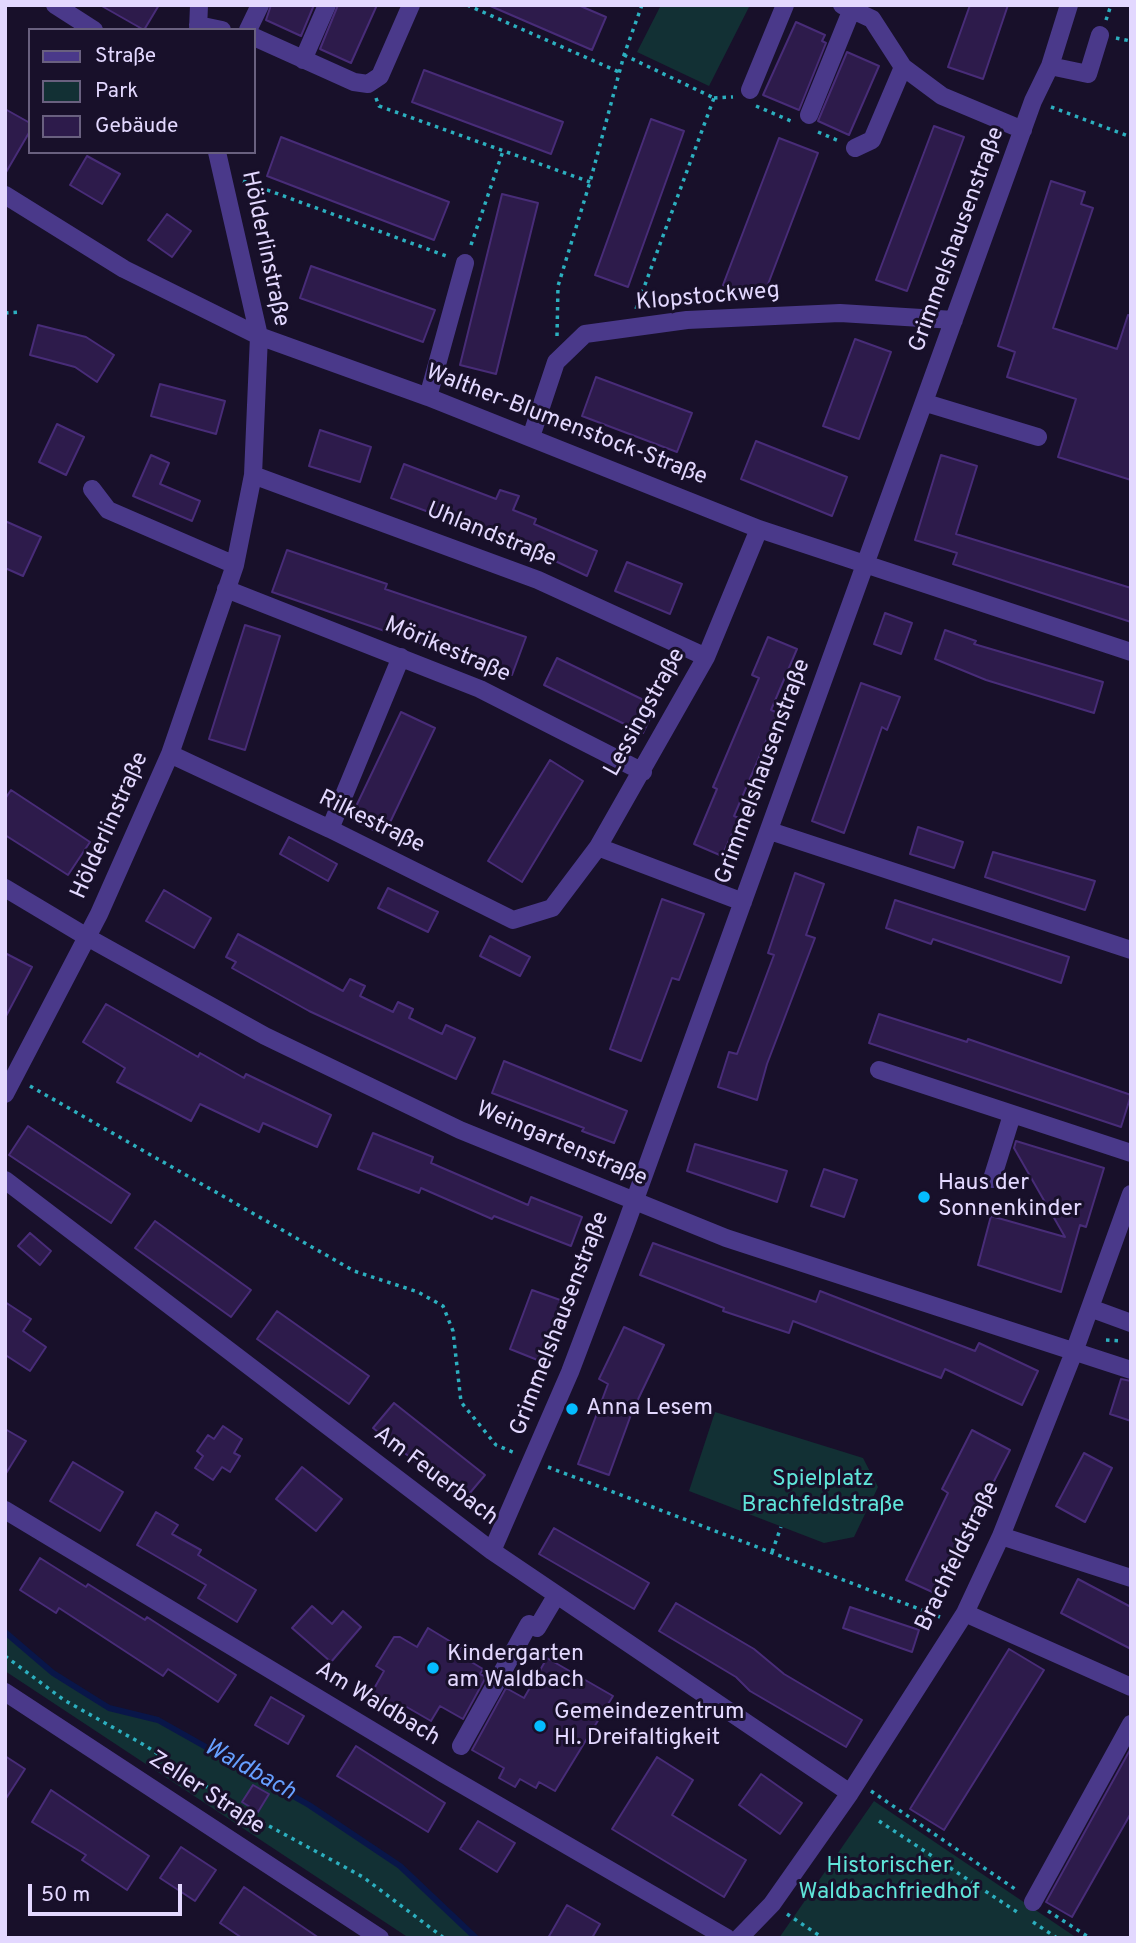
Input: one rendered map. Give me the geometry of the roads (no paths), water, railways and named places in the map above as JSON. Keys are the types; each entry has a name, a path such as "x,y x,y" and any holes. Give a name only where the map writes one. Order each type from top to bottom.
{"street":[{"path":"55,5 91,28"},
{"path":"198,28 199,5"},
{"path":"249,28 260,5"},
{"path":"303,60 327,5"},
{"path":"256,38 354,82 368,84 380,76 411,5"},
{"path":"750,90 785,5"},
{"name":"Grimmelshausenstraße","path":"492,1551 570,1372 634,1203 864,564 926,403 1033,101 1050,66 1069,5"},
{"path":"801,118 847,7 875,12 903,67 942,96 1023,131"},
{"path":"1050,66 1088,74 1100,35"},
{"path":"855,148 872,140 903,67"},
{"name":"Hölderlinstraße","path":"5,1094 87,937 170,754 235,565 253,475 258,337 218,154"},
{"name":"Walther-Blumenstock-Straße","path":"5,195 124,269 258,337 428,397 759,529 1131,652"},
{"path":"428,397 465,263"},
{"name":"Klopstockweg","path":"531,437 556,362 584,334 687,320 840,313 954,320"},
{"path":"926,403 1038,437"},
{"name":"Uhlandstraße","path":"253,475 526,575 706,657"},
{"path":"92,489 108,510 235,565"},
{"name":"Lessingstraße","path":"552,908 598,847 706,657 759,529"},
{"name":"Mörikestraße","path":"226,589 480,690 643,772"},
{"path":"330,829 401,657"},
{"name":"Rilkestraße","path":"170,754 330,829 513,920 552,908"},
{"path":"770,831 1131,950"},
{"path":"598,847 743,902"},
{"name":"Weingartenstraße","path":"5,888 87,937 277,1042 460,1130 634,1203 726,1238 1131,1370"},
{"path":"879,1070 1131,1153"},
{"path":"992,1179 1012,1115"},
{"name":"Am Feuerbach","path":"5,1180 492,1551 556,1596 854,1787"},
{"name":"Brachfeldstraße","path":"739,1938 772,1904 854,1787 961,1619 1001,1536 1074,1352 1131,1195"},
{"path":"1090,1308 1131,1323"},
{"name":"Am Waldbach","path":"5,1510 444,1774 727,1938"},
{"path":"1001,1536 1131,1578"},
{"path":"461,1746 529,1624 537,1628 556,1596"},
{"path":"961,1619 1131,1687"},
{"name":"Zeller Straße","path":"5,1692 380,1938"},
{"path":"1033,1902 1131,1724"}],"waterway":[{"name":"Waldbach","path":"5,1632 53,1673 109,1708 158,1720 309,1805 400,1866 476,1938"}],"place":[{"name":"Haus der Sonnenkinder","path":"924,1197"},
{"name":"Anna Lesem","path":"572,1409"},
{"name":"Kindergarten am Waldbach","path":"433,1668"},
{"name":"Gemeindezentrum Hl. Dreifaltigkeit","path":"540,1726"}],"park label":[{"name":"Spielplatz Brachfeldstraße","path":"823,1493"},
{"name":"Historischer Waldbachfriedhof","path":"889,1880"}]}
